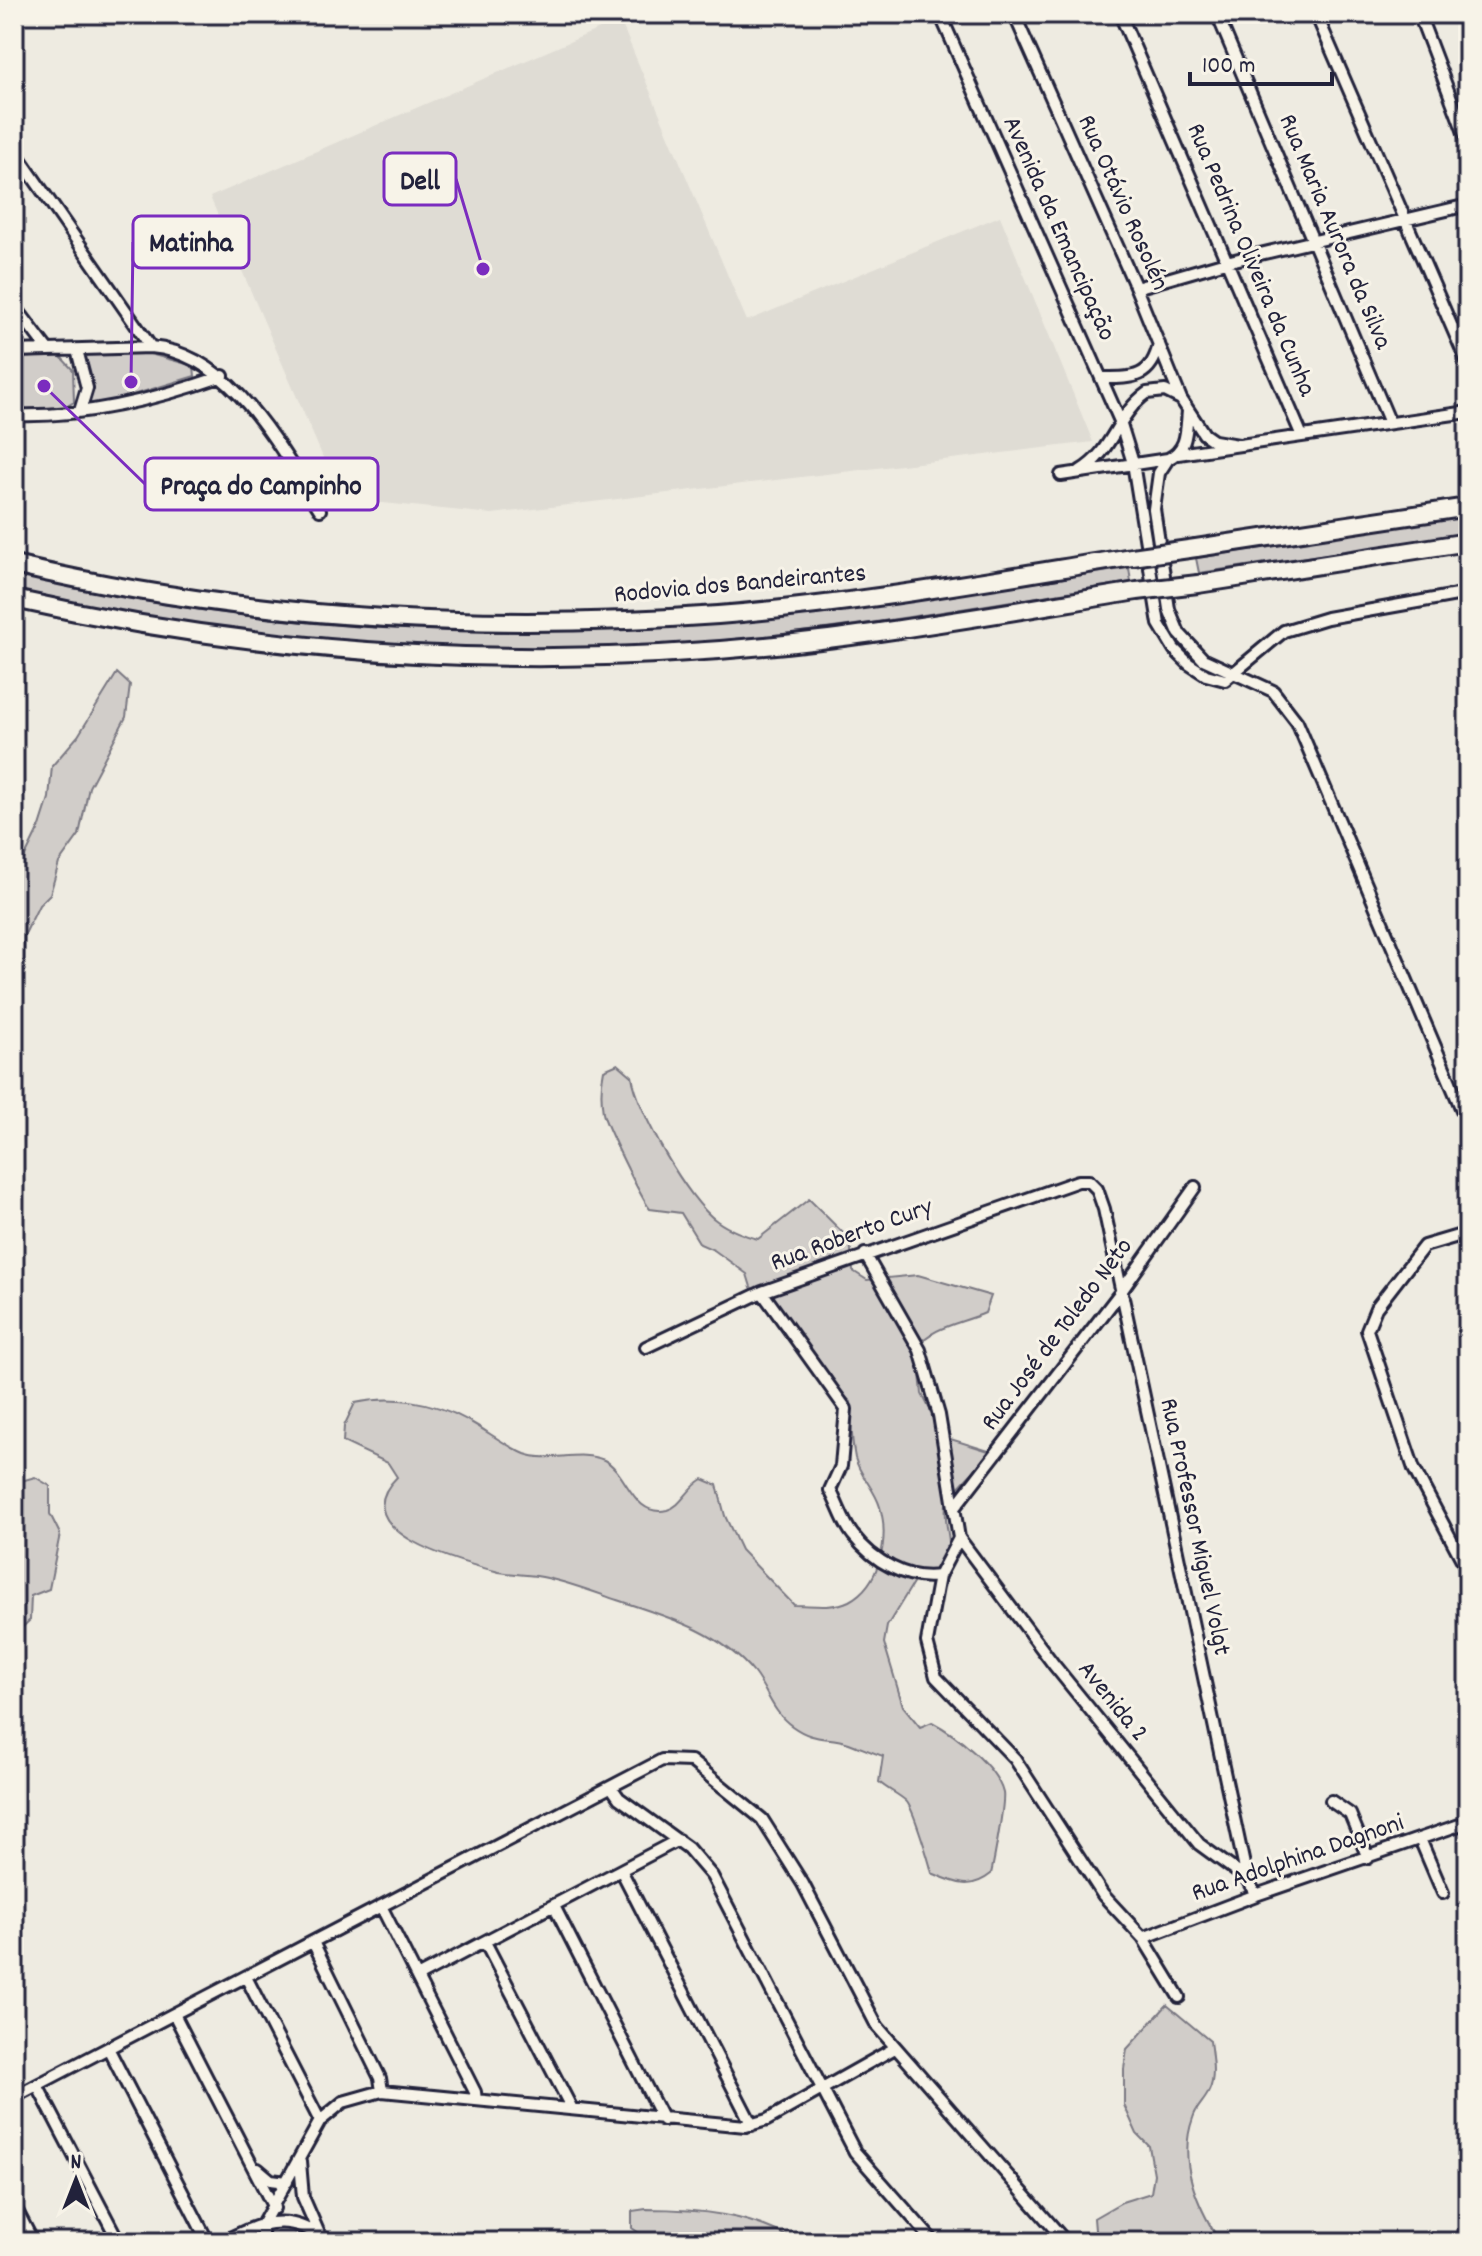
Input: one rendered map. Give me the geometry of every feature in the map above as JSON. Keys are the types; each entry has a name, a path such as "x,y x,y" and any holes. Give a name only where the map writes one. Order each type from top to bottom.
{"highway":[{"name":"Rodovia dos Bandeirantes","path":"14,565 157,593 277,610 420,621 525,624 720,615 824,604 1468,507"},
{"path":"14,599 124,621 310,647 439,656 585,657 820,640 1468,542"}],"street":[{"name":"Avenida da Emancipação","path":"940,14 1120,421 1133,463 1159,624 1174,649 1197,670 1225,680 1237,672"},
{"name":"Rua Otávio Rosolén","path":"1014,14 1136,288 1181,399 1214,441 1238,445"},
{"name":"Rua Pedrina Oliveira da Cunha","path":"1120,14 1302,436"},
{"name":"Rua Maria Aurora da Silva","path":"1217,14 1390,423"},
{"path":"1316,14 1468,364"},
{"path":"1419,14 1468,143"},
{"path":"14,150 151,347"},
{"path":"1136,288 1226,262 1468,205"},
{"path":"14,305 48,350"},
{"path":"1101,378 1144,373 1154,364 1159,344"},
{"path":"14,351 151,347 172,349 191,356 223,376 320,510"},
{"path":"77,350 87,388 80,411"},
{"path":"14,415 80,411 180,391 223,376"},
{"path":"1078,472 1096,462 1106,450 1120,421 1147,393 1165,391 1181,399"},
{"path":"1188,411 1186,435 1159,473 1154,509 1169,609 1179,633 1194,653 1215,666 1237,672 1273,691 1297,722 1468,1124"},
{"path":"1061,475 1109,470 1238,445 1468,412"},
{"path":"1237,672 1284,631 1327,618 1468,593"},
{"name":"Rua Roberto Cury","path":"646,1347 762,1292 1078,1181"},
{"name":"Rua Professor Miguel Volgt","path":"1078,1181 1089,1181 1097,1189 1247,1879 1256,1895"},
{"name":"Rua José de Toledo Neto","path":"954,1508 1120,1293 1195,1187"},
{"path":"1468,1233 1424,1246 1376,1308 1367,1330 1414,1469 1468,1571"},
{"path":"865,1254 920,1350 939,1415 959,1538 939,1576 927,1642 936,1677 1015,1759 1103,1895 1143,1938 1179,1997"},
{"path":"762,1292 846,1409 841,1466 830,1490 852,1535 894,1569 920,1579 939,1576"},
{"name":"Avenida 2","path":"959,1538 1054,1665 1199,1844 1247,1879"},
{"path":"14,2097 662,1760 680,1758 691,1761 754,1809 803,1884 877,2026 1066,2242"},
{"path":"612,1788 619,1798 698,1858 718,1885 855,2152 934,2242"},
{"path":"1331,1801 1350,1814 1368,1858"},
{"name":"Rua Adolphina Dagnoni","path":"1143,1938 1256,1895 1468,1822"},
{"path":"1420,1839 1443,1893"},
{"path":"417,1977 678,1840"},
{"path":"621,1870 752,2125"},
{"path":"381,1906 476,2100"},
{"path":"554,1906 663,2120"},
{"path":"313,1942 380,2078 382,2091"},
{"path":"485,1942 572,2109"},
{"path":"246,1977 320,2121"},
{"path":"174,2014 256,2167 274,2208"},
{"path":"108,2048 208,2242"},
{"path":"262,2242 262,2225 300,2162 320,2121 343,2102 382,2091 663,2120 752,2125 895,2048"},
{"path":"37,2085 119,2242"},
{"path":"300,2162 303,2197 325,2241"},
{"path":"256,2167 271,2180 287,2182"},
{"path":"14,2205 33,2242"},
{"path":"222,2242 262,2225 293,2224 325,2241"}],"shaded area":[{"path":"620,20 747,321 1000,216 1093,442 492,514 353,500 338,492 210,197"},
{"path":"77,350 150,354 194,366 195,376 80,411 87,388"},
{"path":"60,356 73,370 74,402 62,409 14,411 14,358"},
{"path":"1468,516 1468,533 1199,573 1196,558"},
{"path":"1129,568 1131,582 916,616 754,637 613,647 527,648 355,642 184,622 14,590 14,574 101,593 277,619 455,631 544,631 633,629 773,619"},
{"path":"117,673 130,685 126,717 89,787 79,835 59,863 50,894 39,905 24,936 24,973 14,976 14,879 40,826 49,798 52,766 78,736"},
{"path":"618,1064 632,1076 643,1111 679,1176 705,1210 721,1224 758,1239 809,1199 850,1240 853,1271 867,1280 918,1275 991,1296 985,1313 938,1330 914,1349 919,1363 922,1394 944,1437 992,1452 946,1504 949,1553 945,1573 920,1572 887,1626 884,1643 903,1706 920,1727 932,1722 952,1734 984,1762 999,1783 1003,1799 999,1832 991,1874 983,1879 962,1884 932,1873 909,1805 879,1782 883,1756 849,1743 814,1737 792,1726 775,1708 754,1673 725,1646 672,1619 582,1588 541,1577 482,1568 414,1542 395,1529 384,1514 384,1497 397,1477 388,1463 343,1442 344,1426 355,1403 398,1400 426,1404 454,1413 525,1454 585,1456 604,1460 619,1474 638,1501 655,1511 672,1508 703,1479 717,1485 725,1516 741,1550 794,1605 829,1606 843,1603 869,1584 883,1546 883,1519 878,1500 855,1458 851,1402 837,1390 831,1376 798,1336 751,1287 747,1274 714,1250 700,1244 681,1213 650,1209 624,1162 603,1113 604,1070"},
{"path":"35,1477 50,1486 50,1514 60,1534 49,1589 31,1596 30,1620 14,1635 14,1483"},
{"path":"1167,2005 1210,2041 1213,2067 1211,2085 1193,2118 1187,2151 1197,2198 1220,2242 1096,2242 1094,2218 1122,2202 1151,2193 1154,2174 1149,2146 1137,2134 1124,2105 1124,2069 1127,2049"},
{"path":"685,2210 743,2219 797,2242 652,2242 632,2228 632,2211"}],"place":[{"name":"Dell","path":"483,269"},
{"name":"Matinha","path":"131,382"},
{"name":"Praça do Campinho","path":"44,386"}]}
